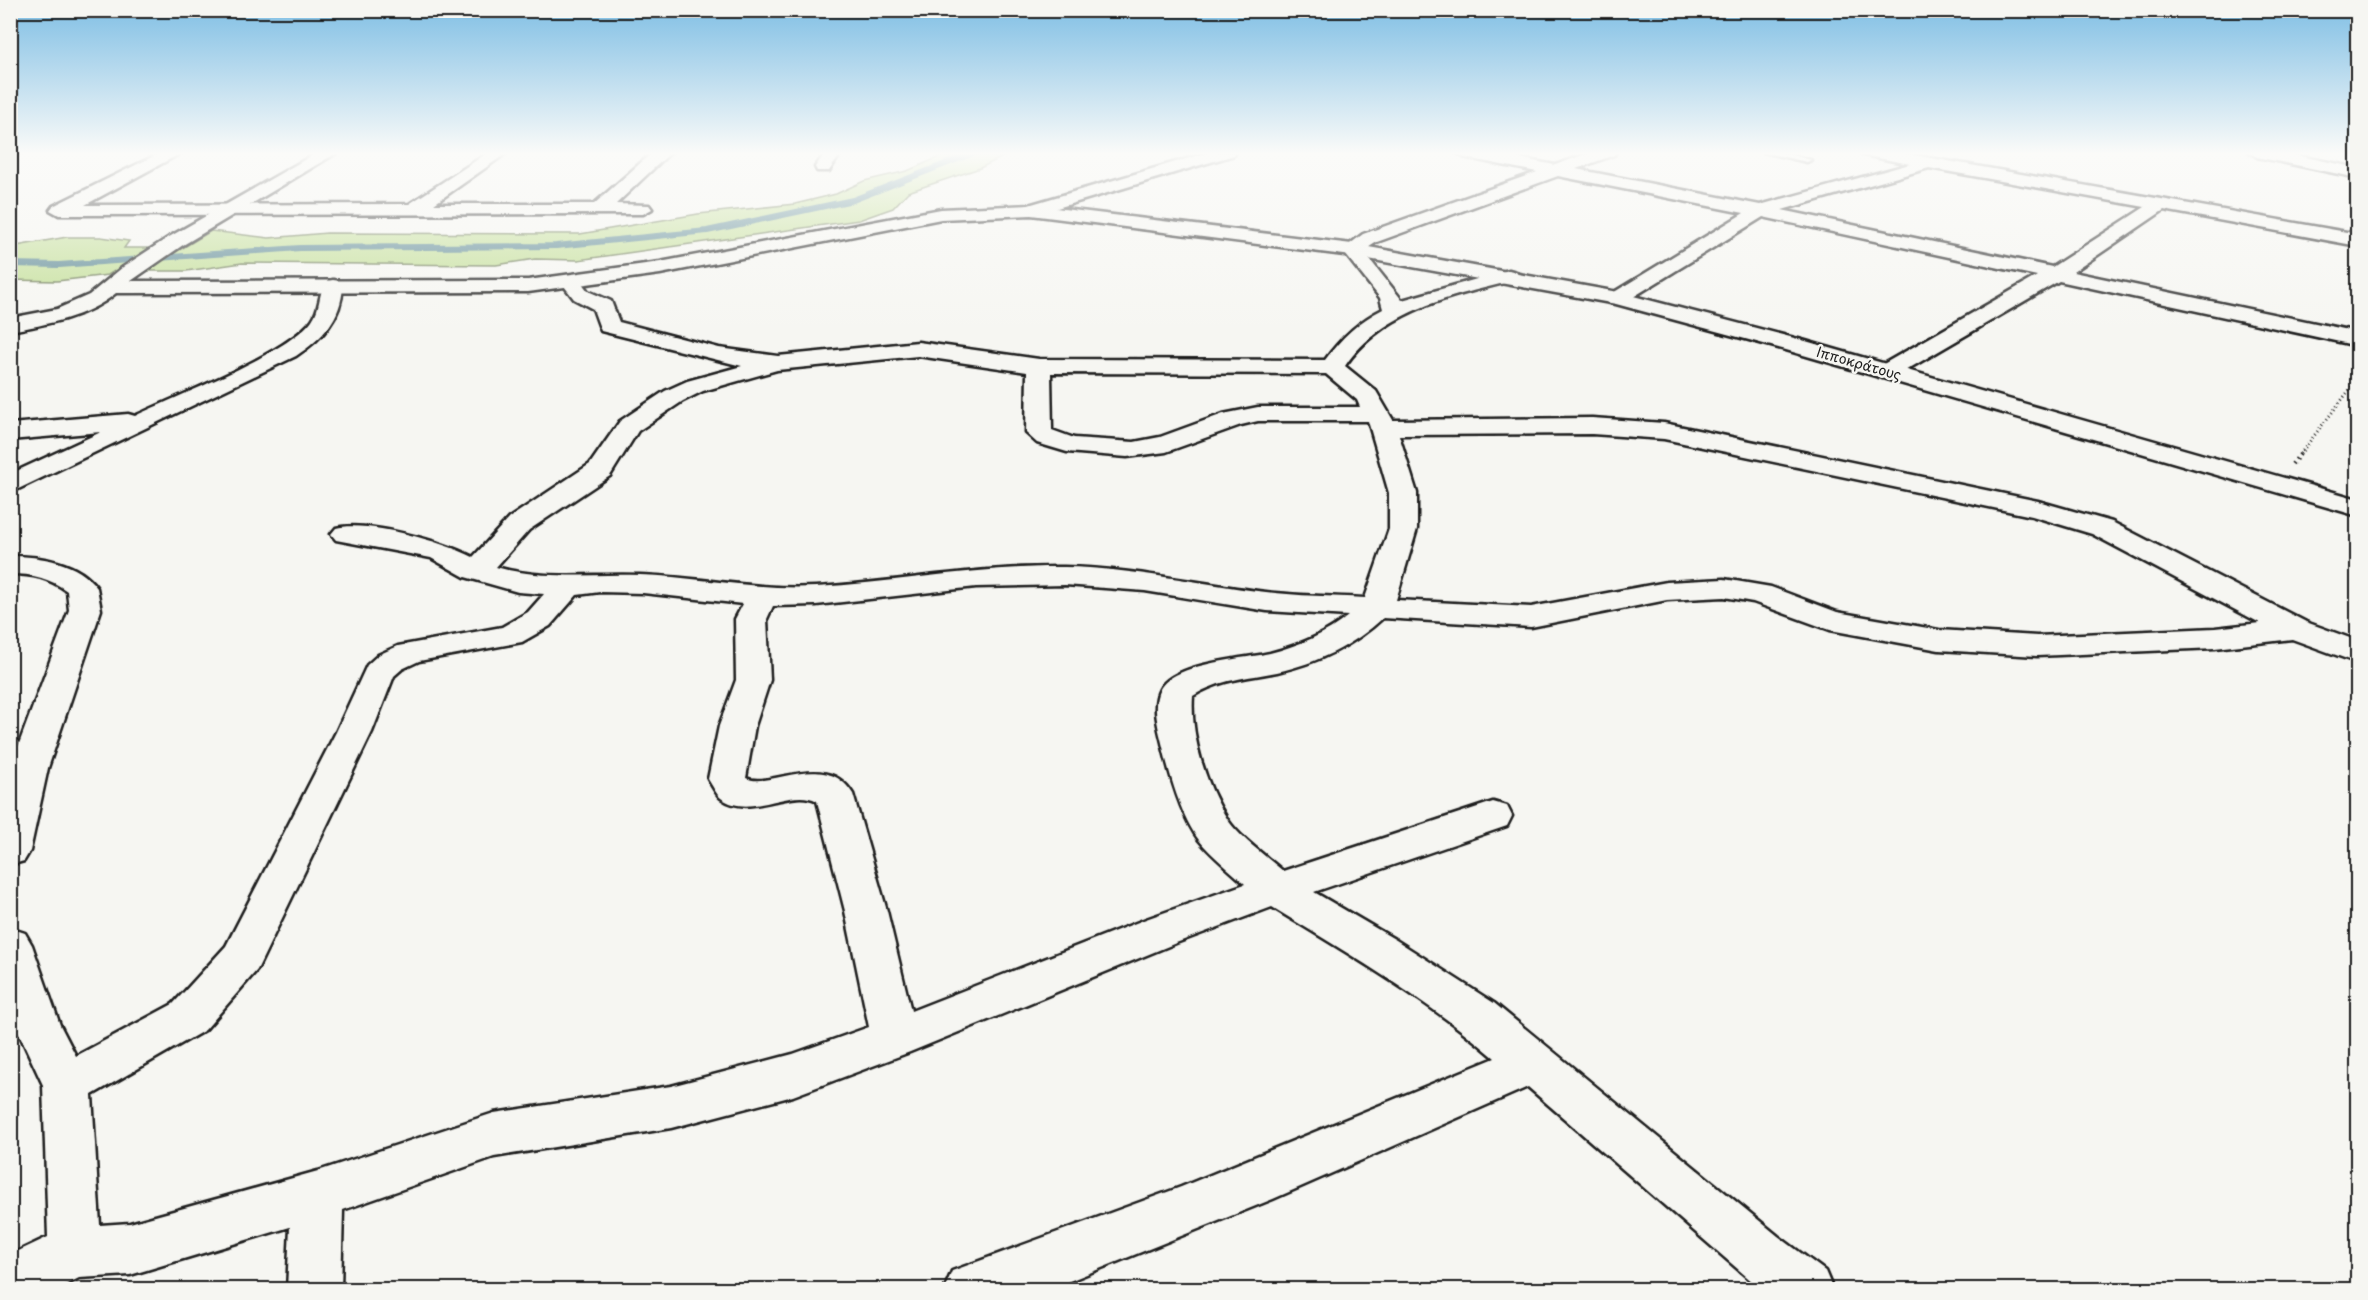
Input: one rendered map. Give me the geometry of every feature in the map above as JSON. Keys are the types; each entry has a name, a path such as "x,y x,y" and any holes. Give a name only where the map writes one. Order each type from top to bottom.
{"street":[{"path":"10,325 71,311 114,287 130,271 226,213"},
{"path":"114,287 493,287 571,282 941,214 971,213"},
{"name":"Ιπποκράτους","path":"1052,213 1352,250 1509,276 1618,298 1888,371 2275,486 2358,508"},
{"path":"1394,310 1390,297 1352,250 1370,238 1440,213"},
{"path":"1618,298 1757,213"},
{"path":"1768,213 2358,339"},
{"path":"1888,371 2056,274 2148,213"},
{"path":"2203,213 2358,240"},
{"path":"1332,367 1341,351 1394,310 1437,295 1509,276"},
{"path":"571,282 581,295 603,306 609,326 622,331 748,359 778,363 824,360 866,352 934,349 1003,363 1039,366 1332,367 1367,396 1380,421 1403,493 1403,529 1378,606 1350,631 1320,647 1276,662 1220,671 1196,679 1176,691 1174,716 1189,779 1213,830 1276,889 1381,952 1478,1016 1759,1254 1806,1290"},
{"path":"10,485 253,371 309,337 323,321 333,304 333,286"},
{"path":"476,571 519,524 600,470 629,426 674,396 695,386 778,363"},
{"path":"1039,366 1039,433 1052,442 1070,447 1137,450 1158,446 1243,416 1258,414 1380,421 1592,426 1664,431 2038,509 2102,528 2295,629 2358,653"},
{"path":"10,432 84,423 145,421"},
{"path":"346,534 441,552 476,571 518,583 567,586 600,583 643,584 762,597 816,596 976,578 1065,576 1145,582 1267,602 1378,606 1475,615 1531,616 1573,611 1667,591 1724,588 1760,594 1830,620 1939,640 2037,646 2215,638 2295,629"},
{"path":"10,565 27,564 63,573 82,588 85,610 29,768 10,851"},
{"path":"67,1085 189,1017 242,958 354,732 379,672 390,662 410,653 511,635 539,619 567,586"},
{"path":"762,597 751,619 753,680 737,726 727,779 735,791 744,793 753,794 808,783 820,785 834,794 866,911 894,1038"},
{"path":"10,1283 75,1252 130,1249 318,1195 494,1135 671,1107 793,1075 1276,889 1492,816"},
{"path":"10,945 38,1028 67,1085 75,1252"},
{"path":"971,1290 1187,1210 1533,1063"},
{"path":"314,1290 318,1195"}],"path":[{"path":"2275,486 2358,379"}],"green space":[{"path":"880,213 859,220 578,260 535,259 496,265 242,263 186,271 150,271 159,262 211,231 269,238 327,233 580,234 698,214"},
{"path":"67,237 101,237 129,241 124,248 151,248 108,275 57,281 11,280 11,247"}],"waterway":[{"path":"10,264 59,265 300,248 556,246 707,231 793,213"}]}
